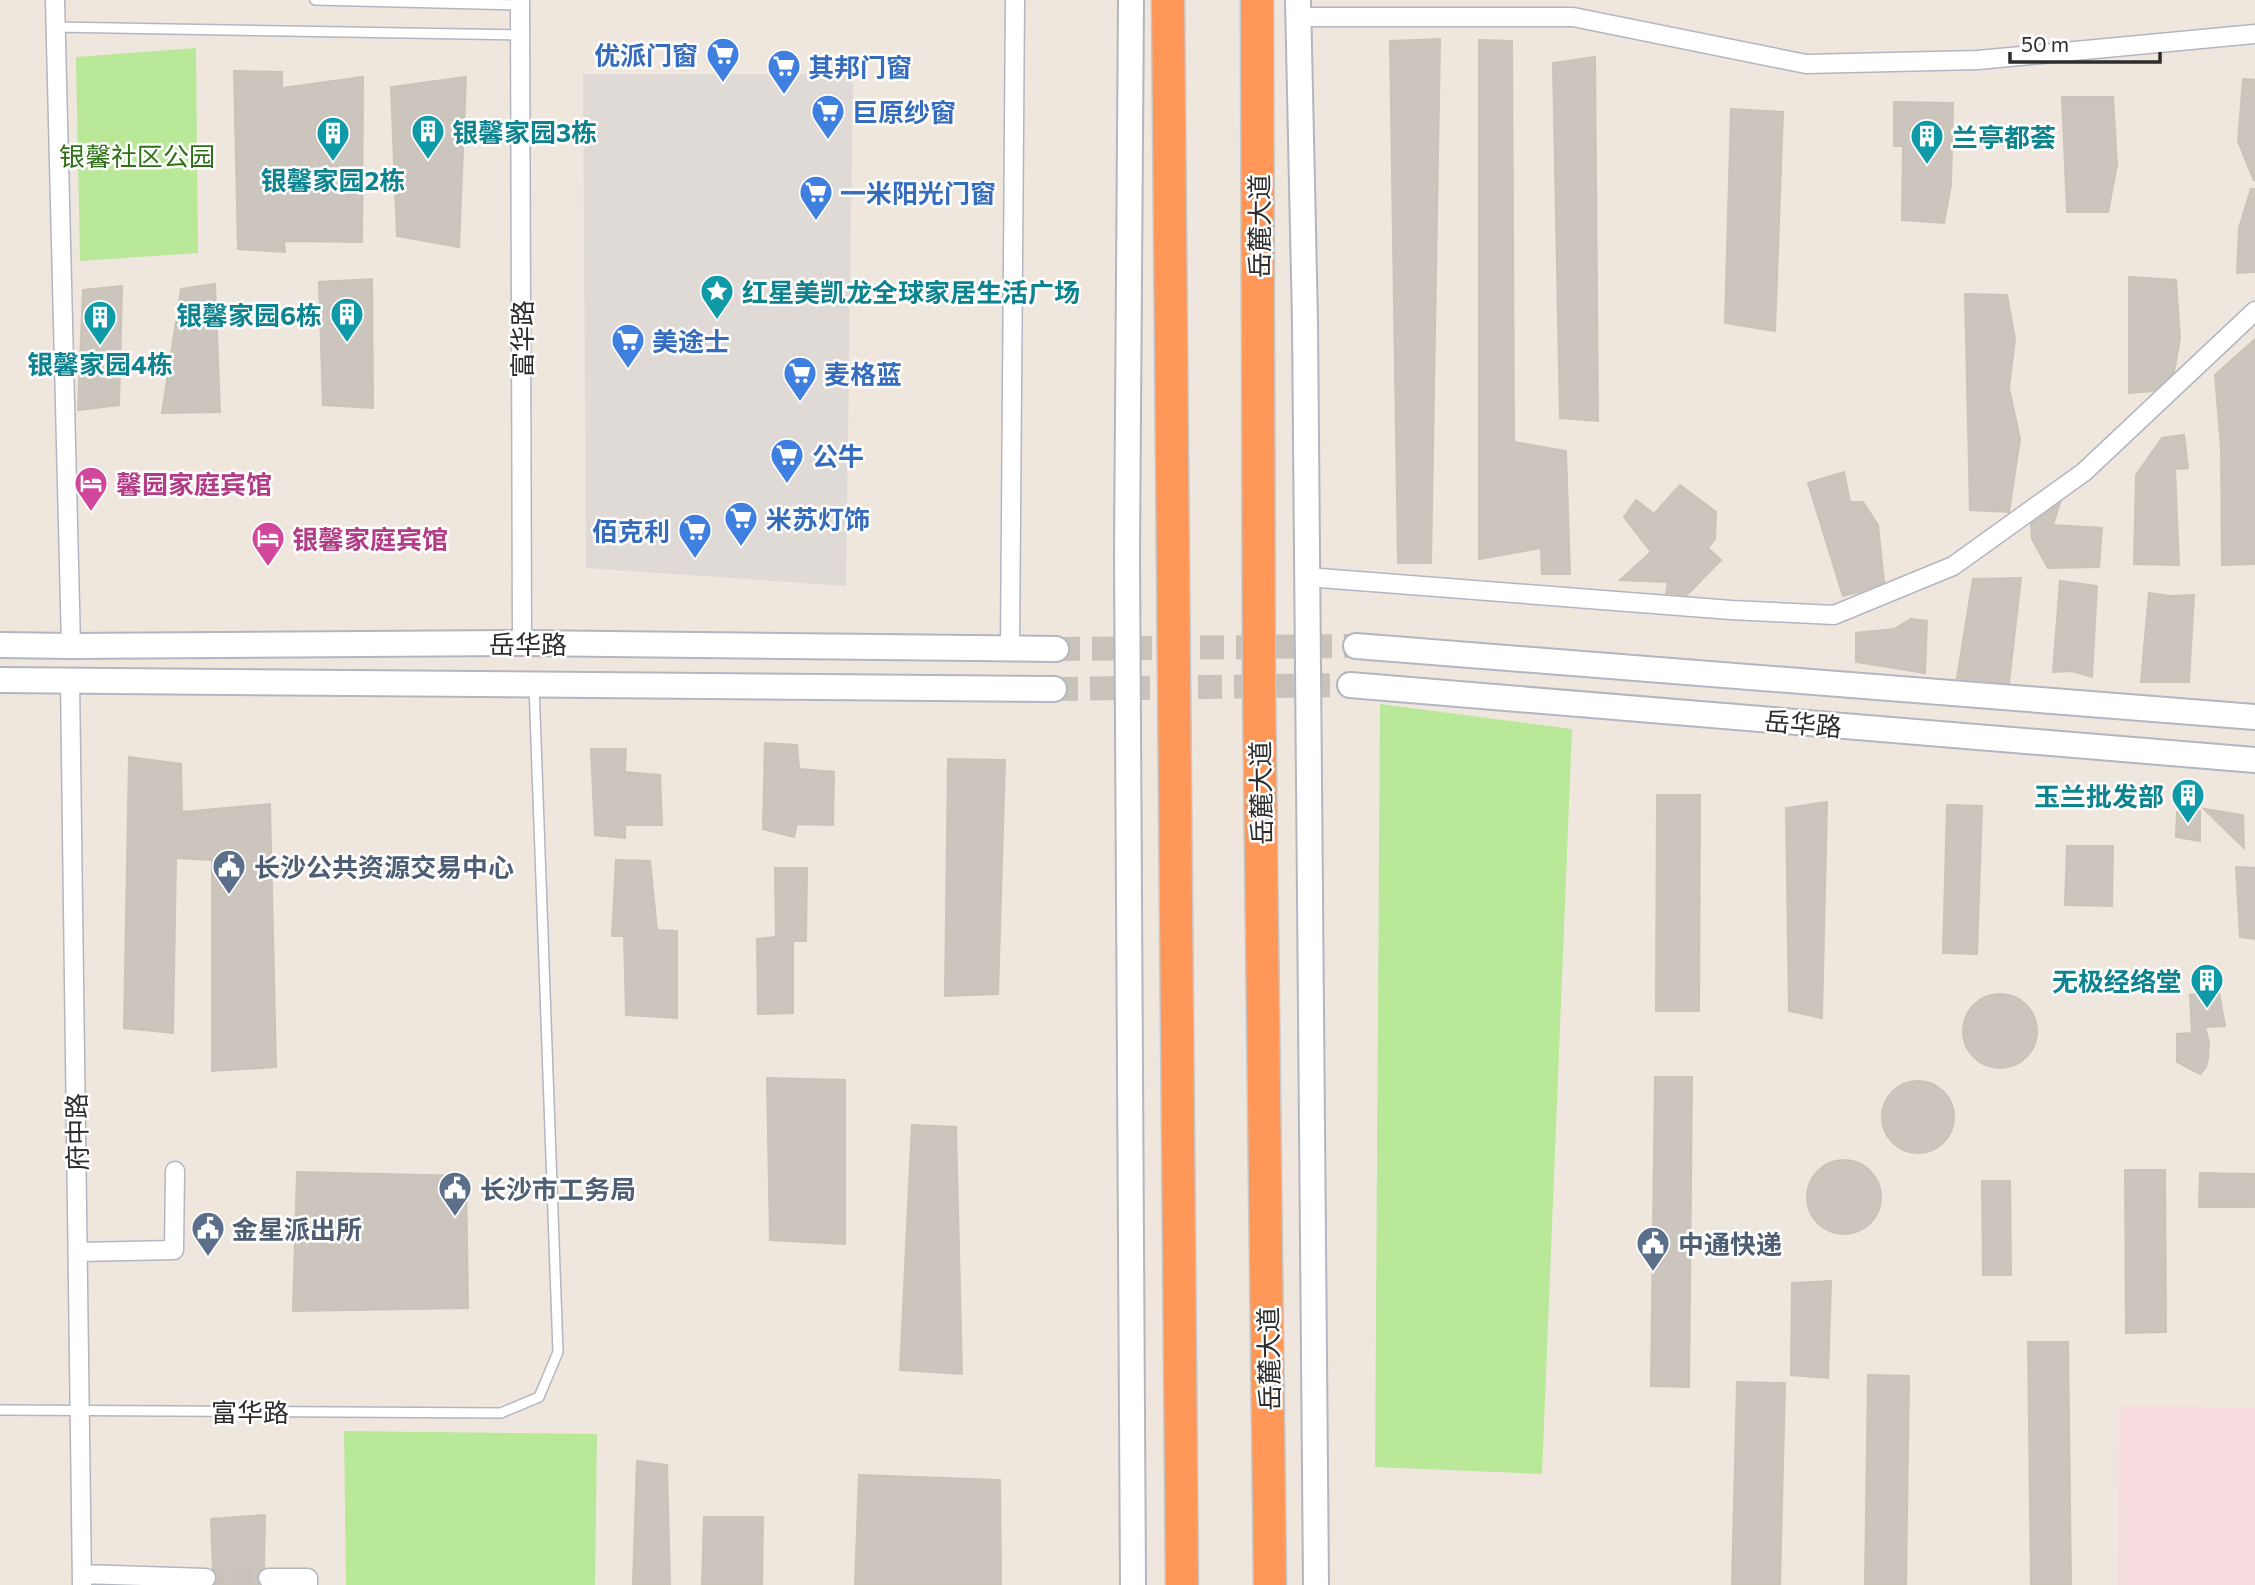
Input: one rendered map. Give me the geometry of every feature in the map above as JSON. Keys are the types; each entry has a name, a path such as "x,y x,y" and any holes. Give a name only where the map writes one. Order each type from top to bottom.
{"highway":[{"path":"1168,0 1182,1585"},
{"name":"岳麓大道","path":"1257,0 1259,688 1270,1585"}],"street":[{"path":"55,0 71,646"},
{"path":"1010,647 1015,0"},
{"path":"1131,0 1127,554 1132,1585"},
{"name":"富华路","path":"520,3 522,643"},
{"path":"1316,1585 1305,322 1298,8 1573,17 1806,64 1978,60 2255,34"},
{"path":"1307,577 1731,610 1834,615 1953,566 2074,480 2255,311"},
{"name":"岳华路","path":"0,645 522,643 1056,649"},
{"name":"岳华路","path":"1356,646 2255,717"},
{"name":"岳华路","path":"0,680 1054,689"},
{"name":"府中路","path":"70,680 82,1580"},
{"name":"岳华路","path":"1350,685 2255,760"},
{"path":"78,1252 174,1250 175,1171"},
{"path":"82,1580 206,1578"},
{"path":"268,1578 308,1578 308,1585"}],"lane":[{"path":"315,0 520,3"},
{"path":"55,27 520,35"},
{"name":"富华路","path":"0,1410 501,1413 540,1396 558,1352 534,683"}],"shaded area":[{"name":"红星美凯龙全球家居生活广场","path":"583,74 853,74 846,586 586,568"},
{"path":"2120,1406 2255,1407 2255,1585 2117,1585"}],"green space":[{"name":"银馨社区公园","path":"196,48 198,253 80,261 76,57"},
{"path":"1380,704 1572,729 1542,1474 1375,1467"},
{"path":"344,1431 597,1434 595,1585 346,1585"}],"building":[{"path":"1440,39 1431,563 1398,563 1390,41"},
{"path":"1479,40 1512,41 1514,442 1566,451 1570,574 1542,574 1541,548 1479,559"},
{"path":"1595,57 1598,421 1560,418 1553,63"},
{"path":"234,71 282,72 282,88 363,77 362,242 284,241 285,252 238,249"},
{"name":"银馨家园3栋","path":"466,77 459,247 397,236 391,87"},
{"path":"2243,79 2255,80 2254,181 2238,141"},
{"path":"2062,97 2113,97 2117,165 2108,212 2067,212"},
{"name":"兰亭都荟","path":"1894,102 1953,103 1951,185 1944,223 1902,220 1903,146 1894,146"},
{"path":"1731,109 1783,112 1775,331 1725,323"},
{"path":"2251,189 2255,189 2255,272 2237,273 2239,228"},
{"path":"2129,277 2176,280 2180,339 2174,372 2153,391 2129,393"},
{"name":"银馨家园6栋","path":"372,279 373,408 323,405 319,282"},
{"path":"215,284 220,412 162,413 181,289"},
{"name":"银馨家园4栋","path":"122,286 119,405 78,410 83,290"},
{"path":"1965,294 2007,295 2015,339 2009,388 2020,439 2009,512 1970,510"},
{"path":"2255,339 2255,564 2222,565 2221,448 2215,375"},
{"path":"2184,435 2188,468 2175,469 2179,565 2134,564 2136,475 2162,438"},
{"path":"1844,472 1850,502 1863,502 1878,525 1884,582 1843,596 1808,483"},
{"path":"1680,485 1716,512 1715,539 1708,548 1721,560 1687,595 1666,593 1668,582 1620,580 1651,552 1624,517 1636,500 1654,514"},
{"path":"2060,503 2053,525 2102,528 2099,567 2048,568 2032,539 2031,524"},
{"path":"2021,578 2009,683 1957,678 1973,579"},
{"path":"2060,581 2097,586 2092,677 2072,671 2053,672"},
{"path":"2149,593 2194,595 2189,682 2141,682"},
{"path":"1911,619 1927,621 1925,673 1856,662 1856,633 1894,629"},
{"path":"765,743 797,745 799,769 834,772 833,825 797,824 794,837 763,829"},
{"path":"591,749 626,749 625,772 660,775 662,825 625,825 625,838 595,835"},
{"path":"129,757 181,764 182,812 270,804 276,1067 212,1071 212,860 176,858 173,1033 124,1028"},
{"path":"948,759 1005,760 998,994 945,996"},
{"path":"1657,795 1700,795 1699,1011 1656,1011"},
{"path":"1827,802 1822,1018 1789,1011 1786,808"},
{"path":"1947,805 1982,806 1977,954 1943,953"},
{"path":"2204,809 2243,815 2244,848"},
{"name":"玉兰批发部","path":"2200,811 2200,841 2176,837 2177,812"},
{"path":"2067,846 2113,846 2112,906 2065,905"},
{"path":"616,860 650,861 657,930 677,931 677,1018 626,1015 624,936 612,936"},
{"path":"2236,867 2255,868 2255,939 2240,937"},
{"path":"775,868 807,868 806,941 793,941 793,1013 758,1014 757,939 776,937"},
{"path":"2219,992 2225,1026 2205,1027 2209,1043 2208,1058 2206,1067 2200,1074 2177,1062 2177,1034 2192,1033 2190,995"},
{"path":"1993,994 2007,994 2021,1000 2031,1010 2037,1031 2035,1045 2021,1062 2007,1068 1993,1068 1979,1062 1969,1052 1963,1038 1963,1024 1969,1010 1979,1000"},
{"path":"1655,1077 1692,1077 1689,1387 1651,1386"},
{"path":"767,1078 845,1080 845,1244 770,1240"},
{"path":"1925,1081 1944,1091 1952,1103 1952,1131 1944,1143 1932,1151 1911,1153 1892,1143 1884,1131 1882,1110 1892,1091 1904,1083"},
{"path":"912,1125 956,1127 962,1374 900,1370"},
{"path":"1844,1160 1858,1163 1870,1171 1878,1183 1881,1197 1878,1211 1870,1223 1858,1231 1844,1234 1830,1231 1818,1223 1810,1211 1807,1197 1810,1183 1818,1171 1830,1163"},
{"path":"2125,1170 2165,1170 2166,1332 2126,1333"},
{"path":"297,1172 466,1176 468,1308 293,1311"},
{"path":"2200,1173 2255,1174 2255,1207 2199,1207"},
{"path":"1982,1181 2010,1181 2011,1275 1983,1275"},
{"path":"1831,1281 1828,1378 1791,1375 1792,1283"},
{"path":"2028,1342 2068,1342 2071,1585 2031,1585"},
{"path":"1868,1375 1909,1376 1906,1585 1865,1585"},
{"path":"1737,1382 1785,1383 1780,1585 1732,1585"},
{"path":"637,1461 667,1465 670,1585 633,1585"},
{"path":"859,1475 1000,1480 1001,1585 855,1585"},
{"path":"265,1515 264,1568 258,1573 259,1585 215,1585 217,1578 213,1569 211,1519"},
{"path":"704,1517 763,1517 762,1585 702,1585"}],"tunnel":[{"path":"1056,649 1356,646"},
{"path":"1054,689 1350,685"},
{"path":"206,1578 268,1578"}],"place":[{"name":"优派门窗","path":"723,84"},
{"name":"其邦门窗","path":"784,96"},
{"name":"巨原纱窗","path":"828,141"},
{"name":"银馨家园3栋","path":"428,161"},
{"name":"银馨家园2栋","path":"333,163"},
{"name":"兰亭都荟","path":"1927,166"},
{"name":"一米阳光门窗","path":"816,222"},
{"name":"红星美凯龙全球家居生活广场","path":"717,321"},
{"name":"银馨家园6栋","path":"347,344"},
{"name":"银馨家园4栋","path":"100,347"},
{"name":"美途士","path":"628,370"},
{"name":"麦格蓝","path":"800,403"},
{"name":"公牛","path":"787,485"},
{"name":"馨园家庭宾馆","path":"91,513"},
{"name":"米苏灯饰","path":"741,548"},
{"name":"佰克利","path":"695,560"},
{"name":"银馨家庭宾馆","path":"268,568"},
{"name":"玉兰批发部","path":"2188,825"},
{"name":"长沙公共资源交易中心","path":"229,896"},
{"name":"无极经络堂","path":"2207,1010"},
{"name":"长沙市工务局","path":"455,1218"},
{"name":"金星派出所","path":"208,1258"},
{"name":"中通快递","path":"1653,1273"}]}
